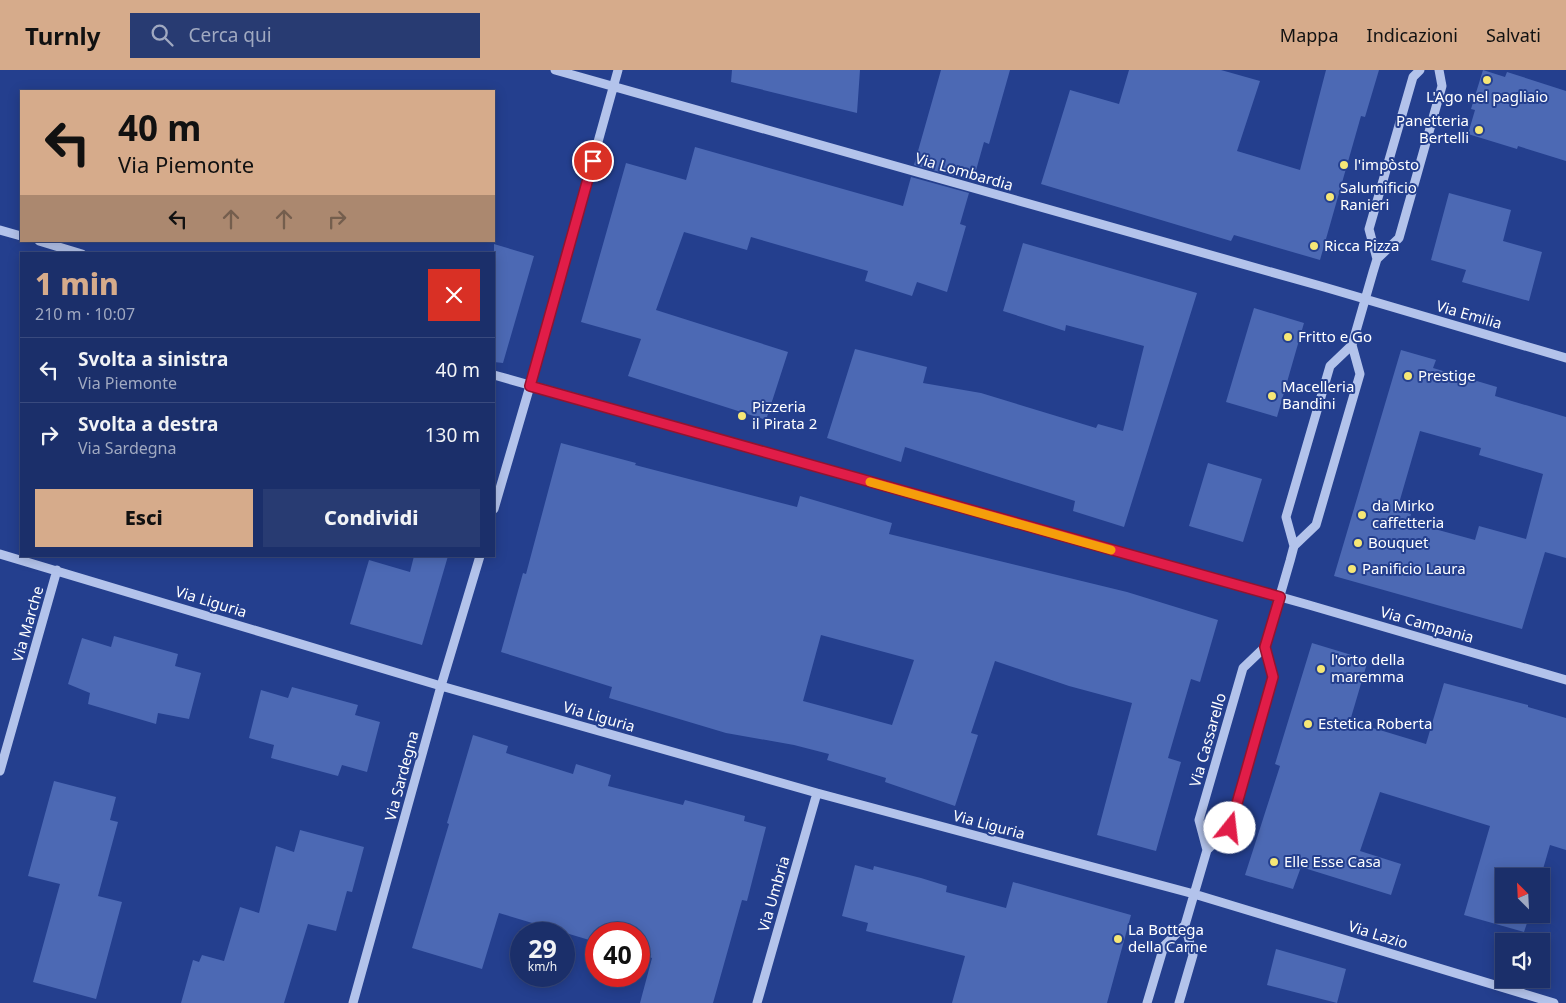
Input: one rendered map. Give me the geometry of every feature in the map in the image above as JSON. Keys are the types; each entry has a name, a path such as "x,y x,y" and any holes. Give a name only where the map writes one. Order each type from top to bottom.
{"street":[{"name":"Via Lombardia","path":"555,70 1365,299"},
{"path":"495,506 618,70"},
{"path":"1377,260 1369,229 1413,78 1420,70"},
{"path":"1352,345 1360,374 1316,525 1294,546 1286,517 1330,366 1352,345 1377,260 1399,238 1442,86 1438,70"},
{"path":"0,230 20,236"},
{"path":"42,242 75,252"},
{"name":"Via Emilia","path":"1365,299 1566,358"},
{"name":"Via Campania","path":"495,375 1280,597 1566,680"},
{"name":"Via Cassarello","path":"1147,1003 1164,946 1185,925 1207,850 1200,820 1202,810 1243,668 1265,647 1294,546"},
{"name":"Via Liguria","path":"0,554 441,686 817,793 1194,894"},
{"name":"Via Sardegna","path":"353,1003 441,686 480,557"},
{"name":"Via Marche","path":"0,771 58,570"},
{"name":"Via Cassarello","path":"1207,850 1230,828 1273,677 1265,647"},
{"name":"Via Umbria","path":"757,1003 817,793"},
{"name":"Via Lazio","path":"1194,894 1554,1003"},
{"path":"1179,1003 1193,955 1185,925"}],"building":[{"path":"732,70 860,70 857,113 731,82"},
{"path":"941,70 1010,70 989,144 984,142 973,181 914,165"},
{"path":"1129,70 1221,70 1260,81 1237,151 1300,170 1326,70 1379,70 1365,117 1361,116 1320,260 1234,235 1231,241 1041,184 1070,90 1119,104"},
{"path":"1483,70 1505,77 1507,72 1566,91 1566,161 1518,146 1517,149 1468,134 1475,110 1471,109"},
{"path":"695,147 903,206 911,177 969,193 960,224 966,226 947,292 917,282 912,296 865,281 868,271 751,237 747,250 684,232 656,310 788,352 766,420 628,376 641,339 581,322 626,163 686,180"},
{"path":"1449,193 1511,210 1503,241 1542,252 1529,301 1462,282 1466,270 1431,260"},
{"path":"1023,243 1197,293 1124,527 1073,511 1075,501 905,447 901,462 827,438 855,349 927,367 923,383 981,393 1096,428 1098,424 1123,431 1144,346 1066,325 1065,331 1003,311"},
{"path":"494,244 534,256 503,363 495,362"},
{"path":"1254,308 1304,323 1277,417 1226,402"},
{"path":"1401,350 1436,360 1433,368 1497,387 1495,396 1566,417 1566,558 1545,552 1522,629 1334,576","holes":["1420,431 1481,448 1479,455 1543,474 1526,539 1479,526 1475,540 1409,522 1411,514 1397,510"]},
{"path":"561,443 636,463 635,465 797,507 800,496 892,523 889,534 1127,592 1218,620 1200,682 1191,679 1168,758 1181,762 1156,851 1097,835 1132,703 1069,686 995,661 971,733 978,735 955,806 885,782 886,778 827,760 829,754 794,745 726,733 609,698 612,687 501,652 523,573 526,574","holes":["821,635 914,660 892,725 803,701"]},
{"path":"1208,463 1262,479 1243,542 1189,526"},
{"path":"414,557 448,557 422,645 350,624 369,560 410,572"},
{"path":"114,636 178,654 175,666 201,673 189,719 158,713 156,724 88,704 90,693 68,684 82,638 111,647"},
{"path":"1312,643 1368,660 1350,721 1426,744 1444,683 1528,705 1528,707 1566,718 1566,850 1550,845 1543,868 1495,868 1495,923 1527,923 1524,932 1464,915 1490,826 1380,792 1360,851 1401,864 1391,895 1301,867 1293,889 1245,875 1280,766 1275,764"},
{"path":"292,687 358,705 355,715 380,722 367,772 342,765 338,776 271,758 274,745 249,738 261,690 288,698"},
{"path":"473,735 508,746 506,753 573,774 576,764 611,775 608,786 683,805 685,800 745,816 744,821 766,827 747,901 742,900 713,1003 640,1003 644,987 650,987 652,958 650,957 650,922 585,922 585,939 575,936 575,922 529,922 499,913 482,969 412,948 449,824 447,823"},
{"path":"54,781 116,797 110,820 118,822 98,896 122,902 96,999 33,982 60,884 28,876"},
{"path":"300,830 364,847 352,892 347,891 336,931 308,924 284,1003 181,1003 193,960 199,962 202,955 224,961 240,907 259,913 276,846 294,852"},
{"path":"855,865 873,870 874,866 921,878 947,886 946,892 1006,908 1013,882 1131,915 1107,1003 952,1003 965,956 866,931 868,923 842,916"},
{"path":"1276,949 1346,969 1337,1003 1267,985"}],"slow traffic":[{"path":"870,482 1111,550"}],"place":[{"name":"L'Ago nel pagliaio","path":"1487,80"},
{"name":"Panetteria Bertelli","path":"1479,130"},
{"name":"l'impòsto","path":"1344,165"},
{"name":"Salumificio Ranieri","path":"1330,197"},
{"name":"Ricca Pizza","path":"1314,246"},
{"name":"Fritto e Go","path":"1288,337"},
{"name":"Prestige","path":"1408,376"},
{"name":"Macelleria Bandini","path":"1272,396"},
{"name":"Pizzeria il Pirata 2","path":"742,416"},
{"name":"da Mirko caffetteria","path":"1362,515"},
{"name":"Bouquet","path":"1358,543"},
{"name":"Panificio Laura","path":"1352,569"},
{"name":"l'orto della maremma","path":"1321,669"},
{"name":"Estetica Roberta","path":"1308,724"},
{"name":"Elle Esse Casa","path":"1274,862"},
{"name":"La Bottega della Carne","path":"1118,939"}],"route":[{"path":"593,161 530,386 1280,597 1265,647 1273,677 1230,828"}]}
